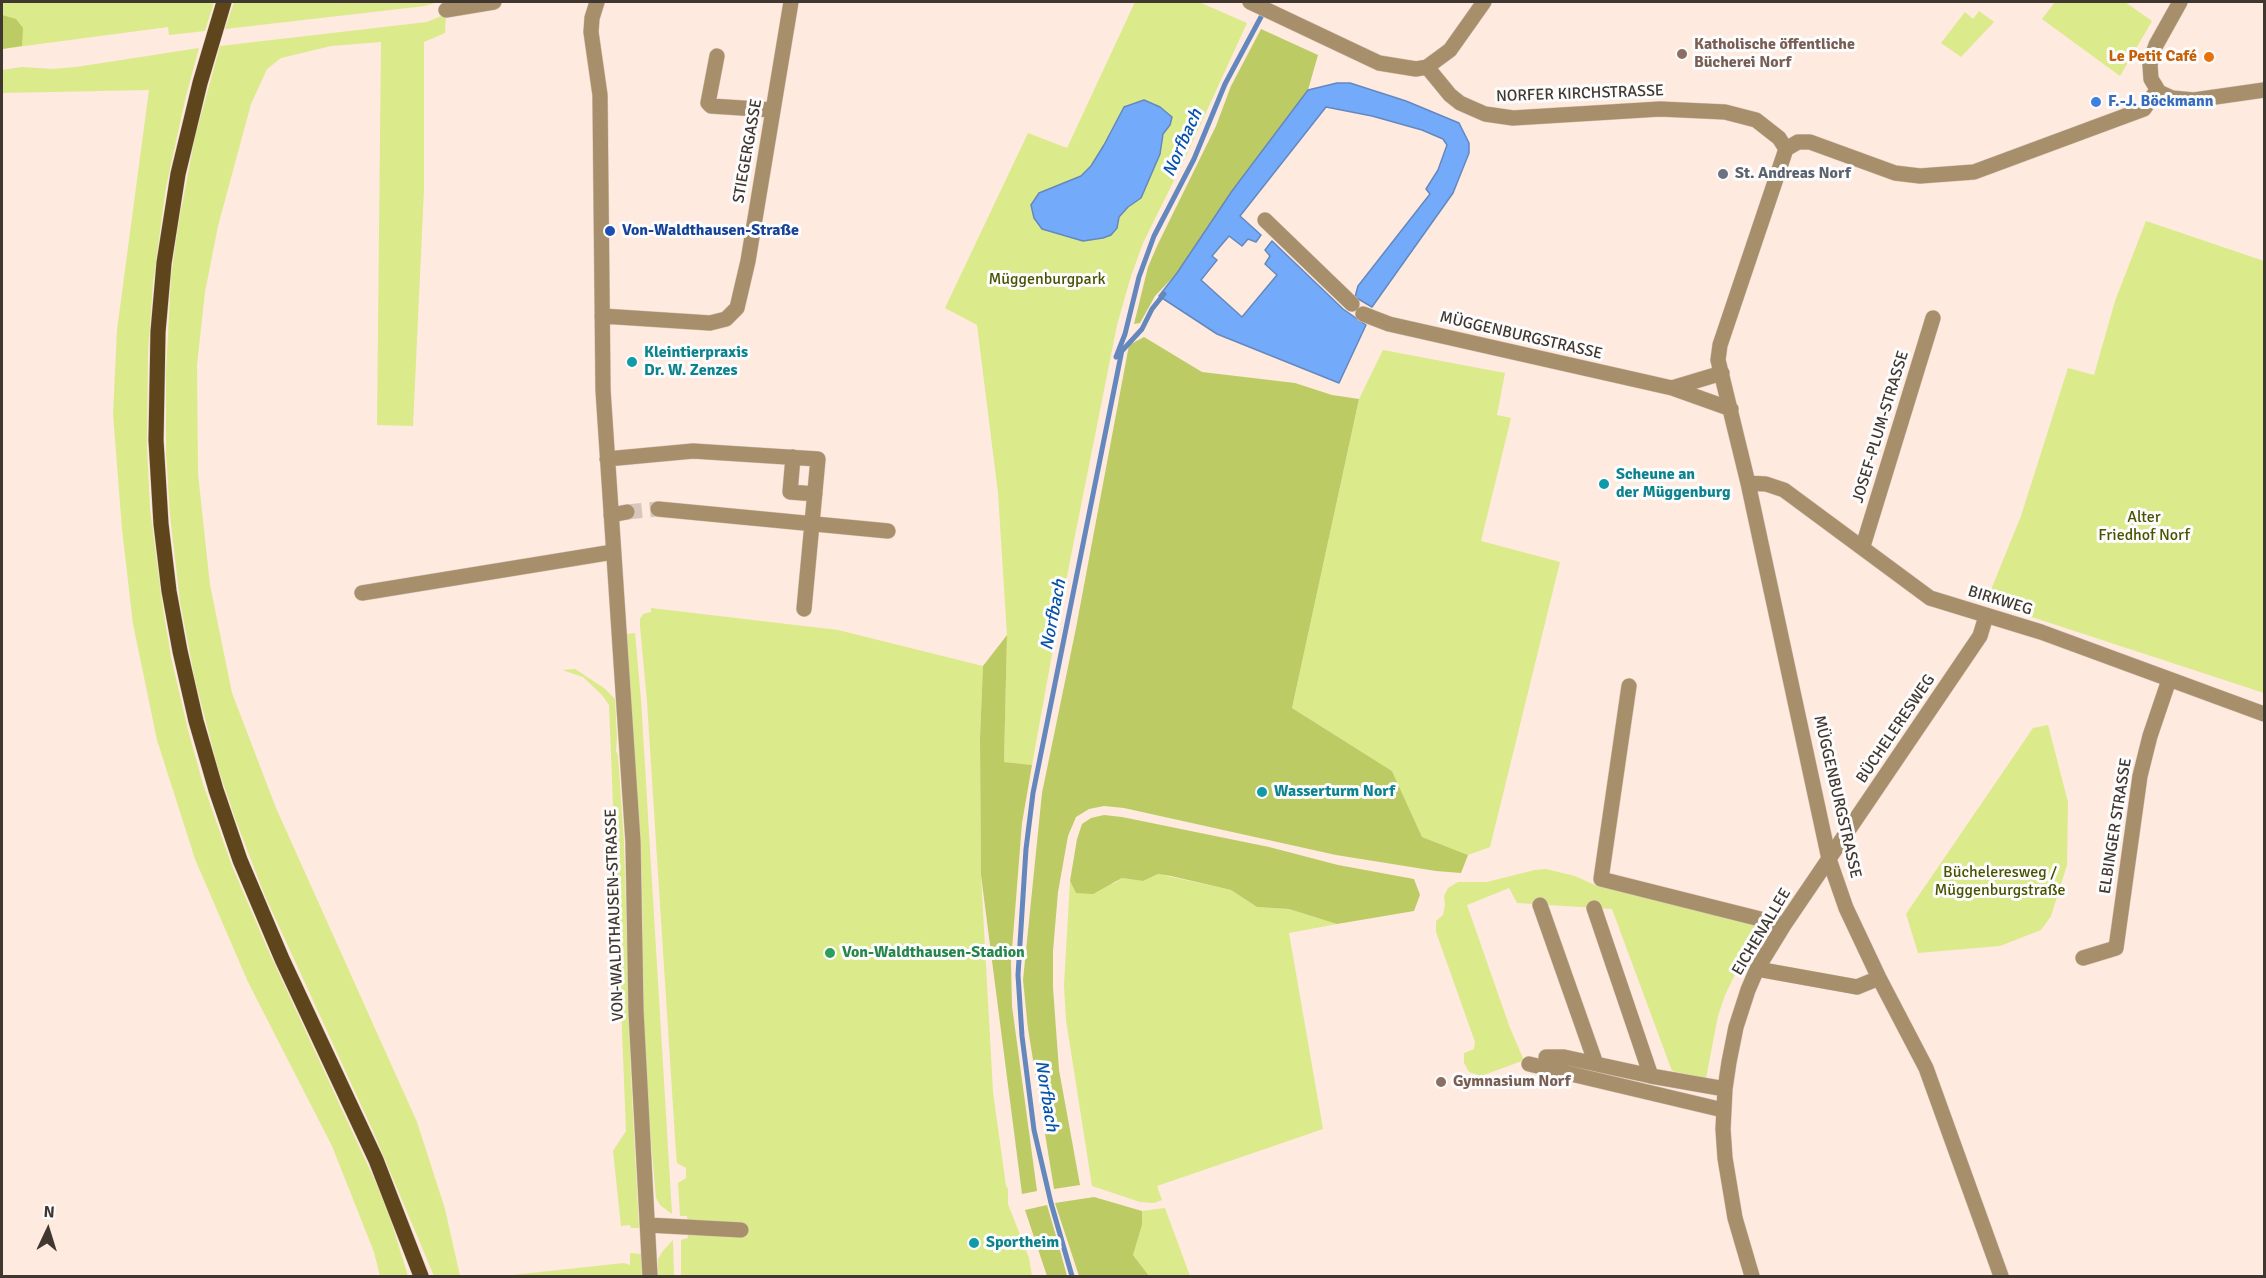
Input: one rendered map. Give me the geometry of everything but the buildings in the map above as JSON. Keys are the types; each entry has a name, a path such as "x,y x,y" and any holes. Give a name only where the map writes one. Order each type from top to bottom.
{"main road":[{"path":"224,2 200,83 178,174 164,263 158,332 156,441 161,524 169,591 195,721 240,860 282,959 376,1160 421,1276"}],"street":[{"path":"446,10 494,2"},
{"name":"VON-WALDTHAUSEN-STRASSE","path":"597,2 591,32 600,95 602,316 607,459 633,842 636,1011 650,1276"},
{"name":"STIEGERGASSE","path":"602,316 710,323 732,315 737,308 742,291 791,2"},
{"path":"1255,4 1379,63 1402,68 1427,67 1450,50 1484,2"},
{"path":"2180,2 2154,50 2150,65 2150,75 2157,90 2168,97 2185,100 2265,90"},
{"path":"717,56 708,103 711,106 773,110"},
{"name":"NORFER KIRCHSTRASSE","path":"1427,67 1450,95 1460,103 1485,114 1513,118 1660,109 1725,112 1756,120 1767,127 1786,149"},
{"path":"1786,149 1798,142 1810,142 1895,173 1920,176 1974,172 2144,109 2157,90"},
{"name":"MÜGGENBURGSTRASSE","path":"1786,149 1719,345 1718,360 1748,483 1829,859 1846,908 1926,1068 2001,1276"},
{"name":"MÜGGENBURGSTRASSE","path":"1265,220 1357,309 1389,324 1672,388 1731,409"},
{"name":"JOSEF-PLUM-STRASSE","path":"1863,546 1933,318"},
{"name":"MÜGGENBURGSTRASSE","path":"1672,388 1722,373"},
{"path":"607,459 693,451 818,459 804,609"},
{"path":"793,456 790,492 815,494"},
{"name":"BIRKWEG","path":"1748,483 1766,484 1784,490 1863,546 1918,591 1930,598 2041,632 2265,714"},
{"path":"658,509 888,531"},
{"path":"611,515 627,512"},
{"path":"362,593 613,552"},
{"name":"BÜCHELERESWEG","path":"1829,859 1980,636 1986,616"},
{"name":"ELBINGER STRASSE","path":"2084,958 2116,948 2140,776 2150,736 2169,680"},
{"path":"1629,686 1601,879 1784,925"},
{"name":"EICHENALLEE","path":"1752,1276 1735,1218 1725,1158 1725,1089 1736,1027 1757,969 1829,859"},
{"path":"1540,905 1596,1064"},
{"path":"1594,908 1651,1076"},
{"path":"1757,969 1857,987 1879,978"},
{"path":"1546,1058 1564,1058 1725,1089"},
{"path":"1529,1064 1724,1110"},
{"path":"648,1225 741,1230"}],"green space":[{"path":"2,2 214,2 205,31 169,35 168,27 2,49"},
{"path":"234,2 438,2 425,6 225,29"},
{"name":"Müggenburgpark","path":"1135,2 1199,2 1247,23 1143,243 1131,276 1117,325 1032,765 1004,762 1007,635 998,493 977,325 945,308 1028,133 1067,148"},
{"path":"2055,2 2125,2 2152,21 2120,76 2042,19"},
{"path":"1979,11 1994,22 1961,57 1941,43 1965,12 1973,19"},
{"path":"446,14 445,33 424,42 424,189 413,426 377,425 381,42 331,46 281,58 267,69 251,104 218,226 205,292 197,365 198,474 210,585 232,693 276,808 417,1122 445,1209 460,1276 434,1276 373,1131 265,896 236,821 218,768 195,680 180,602 170,515 166,453 166,372 171,277 195,137 220,46 427,22"},
{"path":"2,15 16,19 23,28 22,46 2,49"},
{"path":"1261,29 1318,55 1308,90 1232,191 1177,273 1155,296 1140,323 1134,324 1148,267 1157,246 1216,126 1231,86"},
{"path":"199,48 166,187 153,284 148,352 147,446 150,508 171,657 203,784 232,866 269,952 376,1183 391,1221 408,1276 380,1276 374,1252 332,1146 248,982 195,859 157,740 133,624 122,529 113,414 117,330 149,90 2,93 2,70 22,67 52,69 76,67"},
{"name":"Alter Friedhof Norf","path":"2146,221 2264,261 2264,693 1986,602 2021,516 2068,368 2094,375 2115,301"},
{"path":"1144,337 1202,372 1295,383 1332,395 1359,399 1292,708 1392,771 1422,837 1468,855 1461,873 1436,871 1336,855 1124,808 1104,806 1089,809 1076,817 1068,836 1058,892 1053,951 1053,988 1059,1070 1080,1185 1054,1189 1028,1029 1023,980 1042,793 1076,628 1129,345"},
{"path":"1383,350 1505,373 1497,415 1511,418 1481,541 1560,562 1490,847 1468,855 1422,837 1392,771 1292,708 1359,399"},
{"name":"Von-Waldthausen-Stadion","path":"651,608 838,630 983,666 980,738 981,875 993,1092 1008,1189 1008,1204 1029,1258 1032,1276 681,1276 681,1240 688,1238 687,1216 680,1216 678,1183 686,1178 686,1168 677,1163 676,1153 647,702 640,626 643,614 651,612"},
{"path":"635,633 672,1214 660,1205 656,1198 648,1108 644,1037 642,883 627,634"},
{"path":"1007,635 1004,762 1032,765 1022,823 1011,962 1012,1006 1037,1191 1022,1194 981,875 980,738 983,666"},
{"path":"575,669 604,688 615,699 616,751 624,842 631,1077 639,1228 631,1228 630,1225 621,1226 613,1151 626,1131 609,705 583,677 562,670"},
{"name":"Bücheleresweg / Müggenburgstraße","path":"2048,725 2068,802 2067,865 2051,916 2041,930 2000,946 1918,953 1906,914 2033,728"},
{"path":"1104,815 1269,847 1338,865 1414,879 1420,895 1414,911 1337,924 1289,909 1257,907 1231,890 1158,874 1143,881 1122,878 1093,894 1076,893 1070,881 1077,839 1082,824 1091,818"},
{"path":"1546,869 1575,876 1597,886 1759,925 1725,995 1718,1016 1706,1078 1672,1071 1612,909 1517,903 1509,888 1467,905 1510,1028 1523,1058 1522,1061 1481,1076 1469,1072 1464,1063 1464,1053 1474,1049 1475,1042 1436,932 1436,921 1443,915 1444,896 1448,888 1458,882 1487,882"},
{"path":"1158,874 1231,890 1257,907 1289,909 1337,924 1289,933 1323,1129 1157,1186 1162,1200 1154,1203 1140,1202 1092,1186 1066,1020 1064,986 1070,881 1076,893 1115,883 1122,878 1143,881"},
{"path":"1094,1197 1142,1211 1142,1225 1133,1255 1149,1276 1079,1276 1055,1203"},
{"path":"1047,1205 1067,1276 1047,1276 1025,1210"},
{"path":"1165,1208 1190,1276 1149,1276 1133,1255 1142,1225 1142,1211"},
{"path":"673,1240 674,1276 658,1276 658,1259"},
{"path":"630,1253 641,1254 642,1276 503,1276 624,1263 630,1265"}],"water":[{"path":"1337,83 1350,83 1406,101 1459,123 1469,143 1469,153 1453,193 1372,307 1355,297 1358,286 1430,194 1426,189 1438,170 1447,145 1443,139 1422,130 1372,116 1326,107 1240,216 1261,235 1256,242 1248,239 1242,246 1229,236 1212,256 1217,260 1201,280 1242,317 1277,275 1265,264 1270,256 1265,250 1272,241 1343,309 1366,325 1339,383 1217,334 1159,296 1232,191 1308,90"},
{"path":"1144,100 1160,107 1172,117 1170,125 1163,134 1160,154 1141,198 1119,217 1117,228 1111,235 1103,238 1083,241 1042,229 1034,218 1031,205 1039,193 1081,176 1091,166 1124,107"}],"waterway":[{"name":"Norfbach","path":"1072,1276 1051,1203 1034,1130 1022,1036 1018,975 1026,849 1033,793 1122,350 1116,357 1125,334 1139,277 1154,236 1194,159 1225,84 1269,2"},
{"path":"1120,353 1142,329 1152,309 1164,294"}],"tunnel":[{"path":"627,512 658,509"}],"place":[{"name":"Katholische öffentliche Bücherei Norf","path":"1682,54"},
{"name":"Le Petit Café","path":"2209,57"},
{"name":"F.-J. Böckmann","path":"2096,102"},
{"name":"St. Andreas Norf","path":"1723,174"},
{"name":"Von-Waldthausen-Straße","path":"610,231"},
{"name":"Kleintierpraxis Dr. W. Zenzes","path":"632,362"},
{"name":"Scheune an der Müggenburg","path":"1604,484"},
{"name":"Wasserturm Norf","path":"1262,792"},
{"name":"Von-Waldthausen-Stadion","path":"830,953"},
{"name":"Gymnasium Norf","path":"1441,1082"},
{"name":"Sportheim","path":"974,1243"}]}
